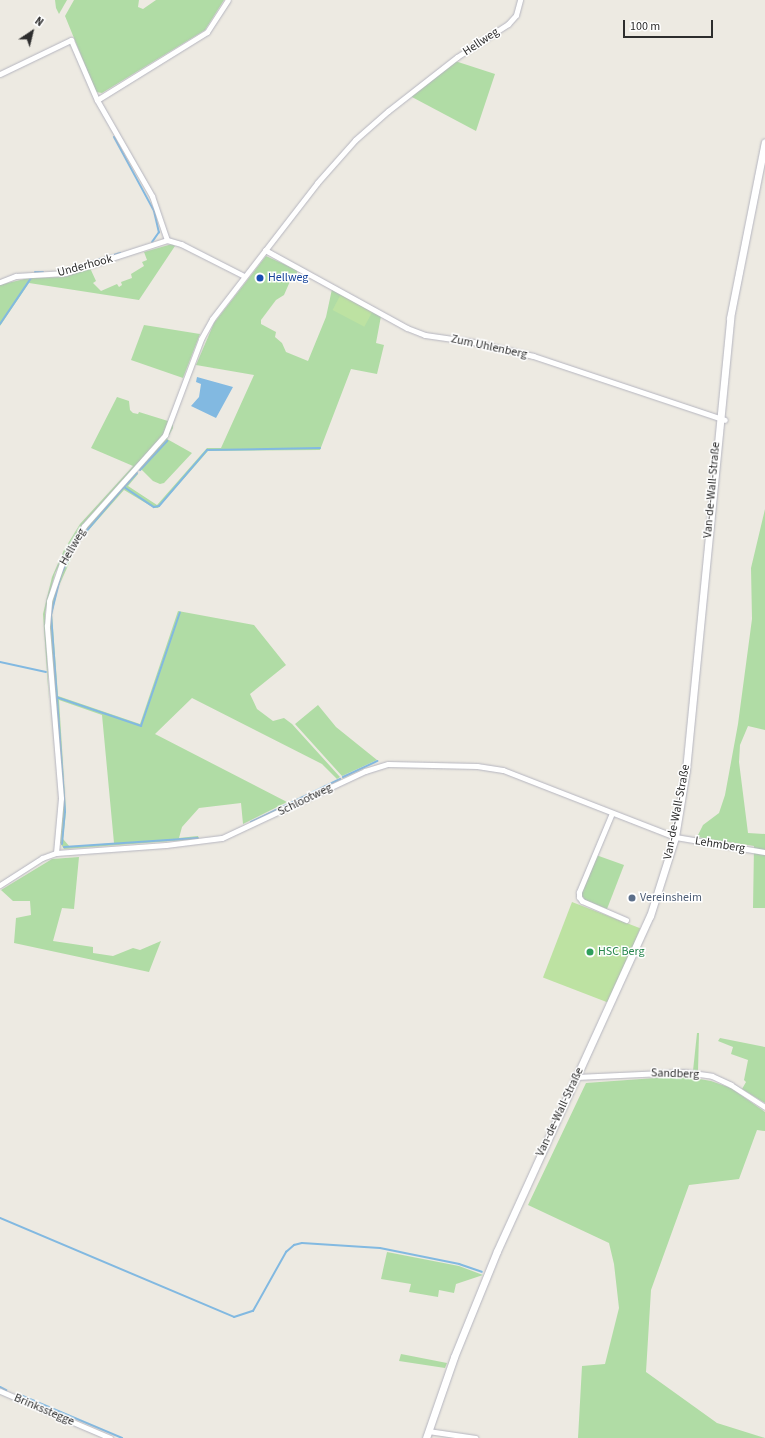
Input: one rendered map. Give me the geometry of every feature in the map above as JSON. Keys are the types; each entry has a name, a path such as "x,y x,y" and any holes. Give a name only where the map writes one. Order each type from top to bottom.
{"main road":[{"name":"Van-de-Wall-Straße","path":"426,1438 491,1265 648,921 675,837 686,770 722,419 730,318 765,142"}],"street":[{"path":"97,100 207,32 228,0"},
{"name":"Hellweg","path":"56,852 61,798 47,626 53,587 62,563 84,526 165,436 201,339 212,319 317,183 355,140 423,82 508,24 516,15 520,0"},
{"path":"0,74 71,40 97,100 152,196 167,240 181,244 244,276"},
{"name":"Underhook","path":"0,282 16,276 65,273 167,240"},
{"name":"Zum Uhlenberg","path":"265,250 407,328 425,335 474,342 533,356 722,419"},
{"name":"Schlootweg","path":"0,885 42,858 56,852 166,846 222,838 365,771 388,764 477,766 503,770 675,837"},
{"path":"612,812 579,892 579,897 582,902 626,920"},
{"name":"Lehmberg","path":"675,837 765,852"},
{"name":"Sandberg","path":"576,1077 685,1072 712,1076 731,1085 765,1107"},
{"name":"Brinksstegge","path":"0,1391 110,1438"},
{"path":"428,1431 475,1438"}],"green space":[{"path":"55,0 67,0 59,14 56,8"},
{"path":"74,0 139,0 138,7 143,9 156,0 224,0 205,30 102,93 96,92 65,16"},
{"path":"455,61 495,74 476,131 410,96"},
{"path":"172,244 175,246 139,300 29,283 0,326 0,285 29,278 65,277 90,268 96,281 93,283 101,291 117,284 119,287 122,285 121,282 132,278 131,274 144,266 142,262 147,260 144,252"},
{"path":"266,256 297,270 297,274 291,279 284,295 276,300 261,320 261,324 276,332 275,337 282,343 286,352 308,361 326,317 332,289 381,316 376,343 384,345 377,374 351,369 320,450 208,451 158,508 154,508 124,490 79,541 58,588 52,614 58,696 140,724 178,611 254,625 286,665 250,694 257,709 273,721 284,718 292,724 340,777 337,779 322,764 192,698 155,734 287,802 243,824 241,803 199,808 182,827 179,838 198,836 199,839 64,849 59,841 63,811 49,624 51,602 64,564 92,520 136,472 138,474 128,486 157,505 207,448 221,448 254,375 196,365 214,323","holes":["59,700 102,715 114,843 70,847 63,839 66,812"]},
{"path":"341,294 373,311 364,327 333,310"},
{"path":"144,325 200,334 183,378 131,360"},
{"path":"117,397 129,401 130,410 133,413 138,414 139,412 168,421 164,434 82,525 55,573 45,613 49,701 43,614 52,577 64,550 80,524 133,466 91,448"},
{"path":"173,424 173,428 167,439 192,453 164,483 160,484 153,481 139,467 166,436"},
{"path":"765,509 765,730 748,726 740,745 739,762 748,833 765,834 765,908 753,908 754,846 697,837 703,825 719,813 725,795 738,724 752,619 751,568"},
{"path":"318,705 336,727 377,760 342,776 295,724"},
{"path":"596,855 624,865 607,909 585,900 581,894"},
{"path":"79,857 74,909 62,908 53,941 93,947 93,953 113,956 133,948 140,950 161,941 149,972 14,943 16,918 31,915 30,901 13,901 1,890 52,859"},
{"name":"HSC Berg","path":"572,902 640,928 611,1004 543,978"},
{"path":"697,1033 699,1033 698,1072 693,1071"},
{"path":"720,1038 765,1047 765,1103 742,1089 746,1082 744,1080 748,1060 731,1054 733,1047 718,1041"},
{"path":"683,1076 711,1081 731,1088 765,1112 765,1131 757,1130 739,1179 689,1185 651,1290 646,1372 717,1423 765,1438 578,1438 582,1366 605,1364 619,1308 614,1264 609,1243 528,1205 586,1083"},
{"path":"387,1252 459,1266 483,1275 456,1284 454,1293 439,1290 438,1297 409,1292 411,1284 381,1279"},
{"path":"401,1354 447,1363 445,1368 399,1361"}],"water":[{"path":"197,377 233,387 216,418 191,406 199,397 201,384 196,382"}],"waterway":[{"path":"114,137 154,211 159,232 152,242"},
{"path":"63,271 120,253"},
{"path":"35,272 43,272"},
{"path":"0,324 31,278"},
{"path":"140,470 167,441"},
{"path":"62,844 65,812 51,615 61,574 78,541 124,487 154,507 159,506 207,450 320,448"},
{"path":"124,487 137,473"},
{"path":"56,697 141,726 180,612"},
{"path":"0,662 46,672"},
{"path":"343,777 377,761"},
{"path":"251,822 340,779"},
{"path":"64,847 198,838"},
{"path":"0,1218 234,1317 253,1311 286,1252 294,1245 302,1243 380,1248 459,1264 482,1272"},
{"path":"0,1387 6,1390"},
{"path":"18,1394 122,1438"}],"place":[{"name":"Hellweg","path":"260,278"},
{"name":"Vereinsheim","path":"632,898"},
{"name":"HSC Berg","path":"590,952"}]}
